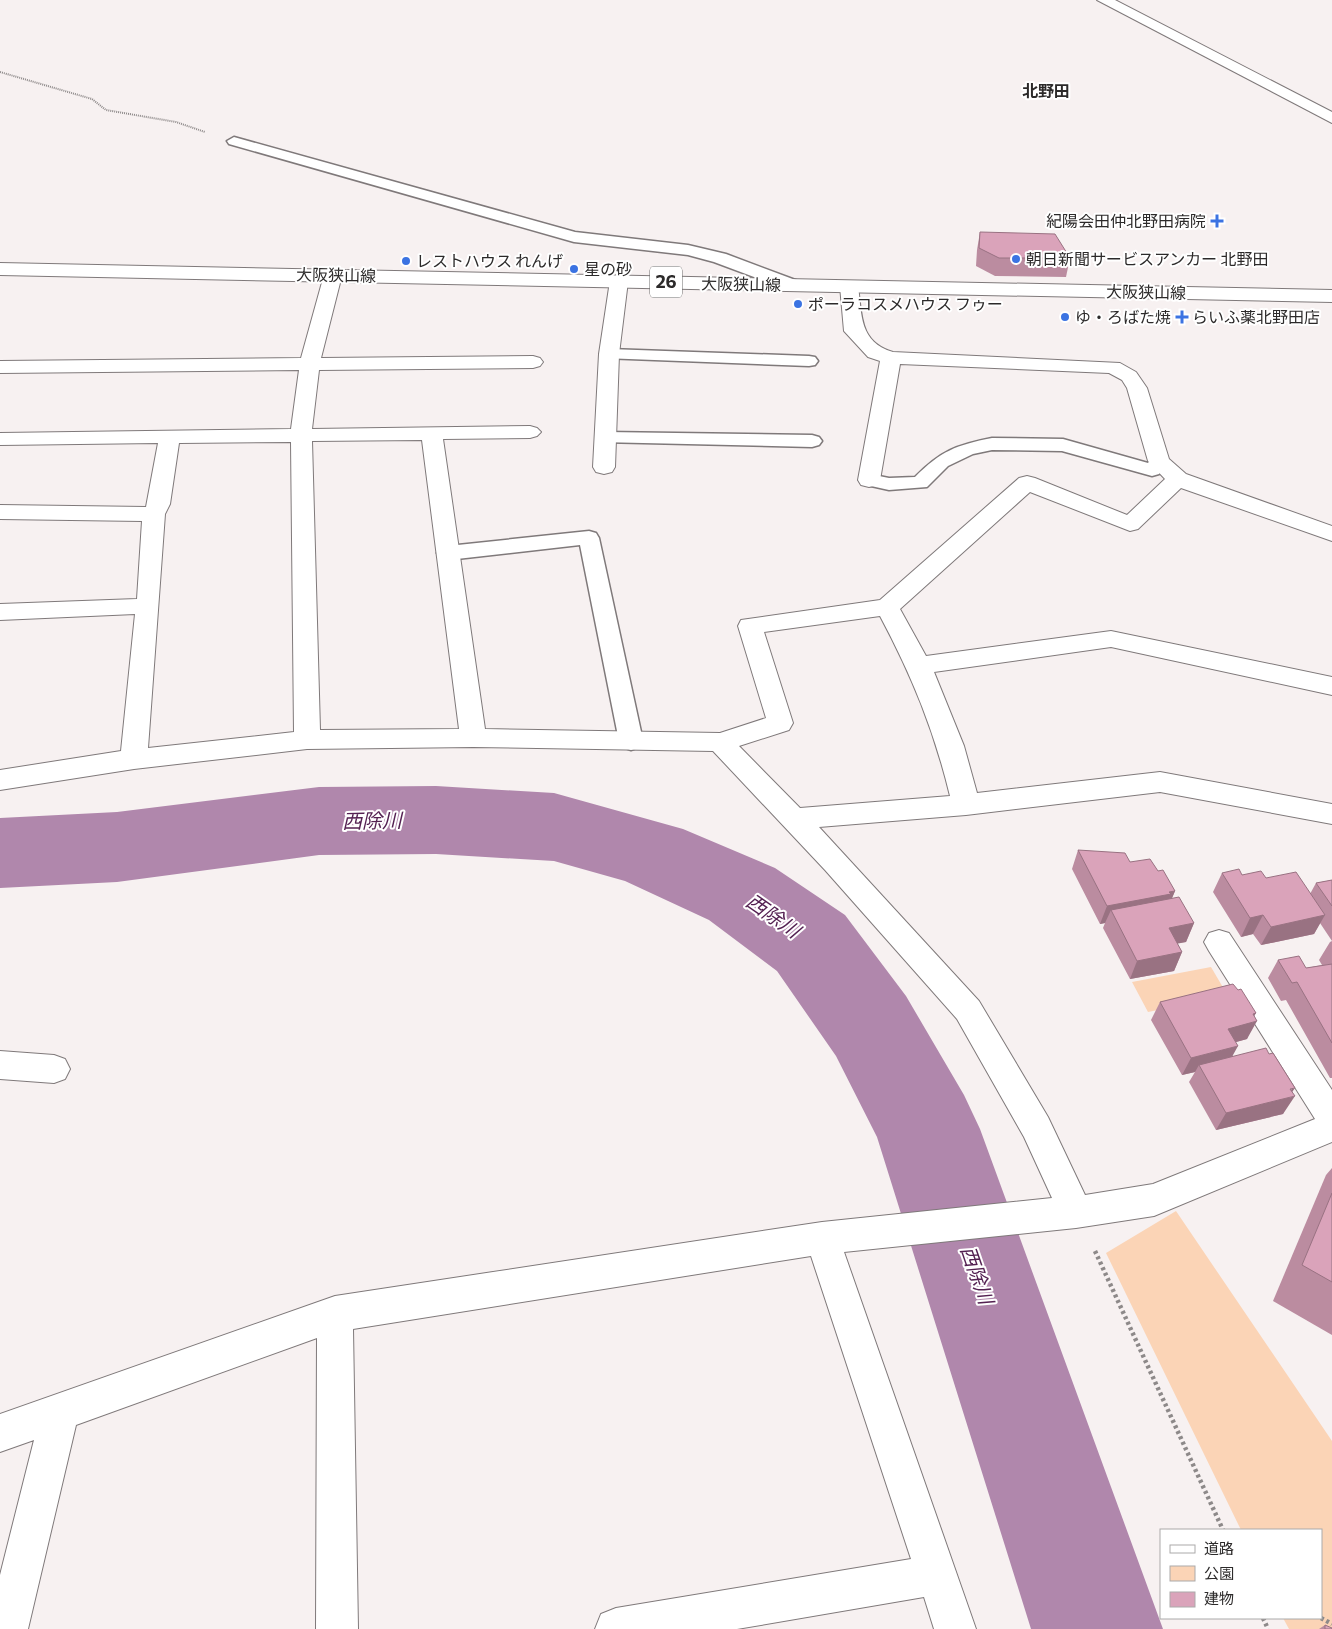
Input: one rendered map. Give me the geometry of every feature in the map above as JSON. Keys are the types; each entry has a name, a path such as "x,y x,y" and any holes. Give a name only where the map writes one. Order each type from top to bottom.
{"street":[{"path":"1104,0 1332,118"},
{"name":"大阪狭山線","path":"0,269 1332,296"},
{"path":"306,740 301,435 310,362 333,275"},
{"path":"604,467 609,354 619,281"},
{"path":"849,286 854,331 875,353 891,358 1113,367 1129,376 1137,388 1159,462 1178,479 1332,534"},
{"path":"869,480 891,358"},
{"path":"0,367 310,362 533,362"},
{"path":"0,439 530,432"},
{"path":"432,434 472,738"},
{"path":"134,759 148,606 154,514 158,504 169,438"},
{"path":"0,780 134,759 306,740 472,738 720,742 780,723 750,626 888,607 1027,483 1130,524 1178,479"},
{"path":"0,512 154,514"},
{"path":"0,612 148,606"},
{"path":"888,607 919,666 952,746 966,804"},
{"path":"919,666 1110,640 1332,686"},
{"path":"720,742 835,862 968,1010 1036,1127 1076,1212"},
{"path":"793,819 966,804 1160,782 1332,814"},
{"path":"1218,942 1332,1118"},
{"path":"0,1065 54,1068"},
{"path":"0,1433 335,1314 822,1238 1076,1212 1154,1200 1332,1127"},
{"path":"822,1238 955,1629"},
{"path":"335,1314 336,1629"},
{"path":"7,1629 60,1411"},
{"path":"616,1629 726,1620 937,1575"}],"lane":[{"path":"234,141 574,237 688,250 720,258 792,285"},
{"path":"609,354 809,361"},
{"path":"606,438 812,441"},
{"path":"869,480 889,484 920,483 941,462 967,449 992,444 1063,445 1152,470 1159,462"},
{"path":"448,553 589,538 631,740"}],"path":[{"path":"0,72 92,99 106,110 176,122 234,141"},
{"path":"1076,1212 1223,1529"}],"green space":[{"path":"1211,967 1228,996 1148,1012 1132,982"},
{"path":"1176,1211 1332,1441 1332,1629 1289,1629 1284,1619 1322,1619 1322,1529 1241,1529 1106,1253"}],"building":[{"path":"980,232 1055,234 1070,258 999,258 979,248"},
{"path":"1078,850 1125,853 1130,862 1150,859 1158,871 1163,870 1175,891 1169,892 1171,894 1107,906"},
{"path":"1239,869 1242,875 1261,871 1266,878 1296,872 1325,915 1271,927 1263,915 1250,918 1222,873"},
{"path":"1332,880 1332,906 1316,883"},
{"path":"1179,897 1194,923 1169,928 1182,952 1137,961 1111,910"},
{"path":"1299,956 1306,968 1332,964 1332,1043 1297,982 1292,983 1278,960"},
{"path":"1233,984 1238,990 1241,989 1256,1013 1253,1014 1257,1021 1228,1029 1238,1046 1191,1058 1160,1002"},
{"path":"1266,1048 1269,1054 1273,1053 1295,1088 1290,1089 1295,1096 1226,1113 1199,1065"},
{"path":"1332,1193 1332,1282 1302,1265"},
{"path":"1325,1625 1332,1628 1332,1629 1325,1629"}],"waterway":[{"name":"西除川","path":"0,853 117,847 319,821 436,820 554,827 651,854 742,894 811,943 871,1026 927,1129 1097,1629"}],"place":[{"name":"紀陽会田仲北野田病院","path":"1217,221"},
{"name":"朝日新聞サービスアンカー 北野田","path":"1016,259"},
{"name":"レストハウス れんげ","path":"406,261"},
{"name":"星の砂","path":"574,269"},
{"name":"ポーラコスメハウス フゥー","path":"798,304"},
{"name":"ゆ・ろばた焼","path":"1065,317"},
{"name":"らいふ薬北野田店","path":"1182,317"}],"district":[{"name":"北野田","path":"1046,91"}]}
